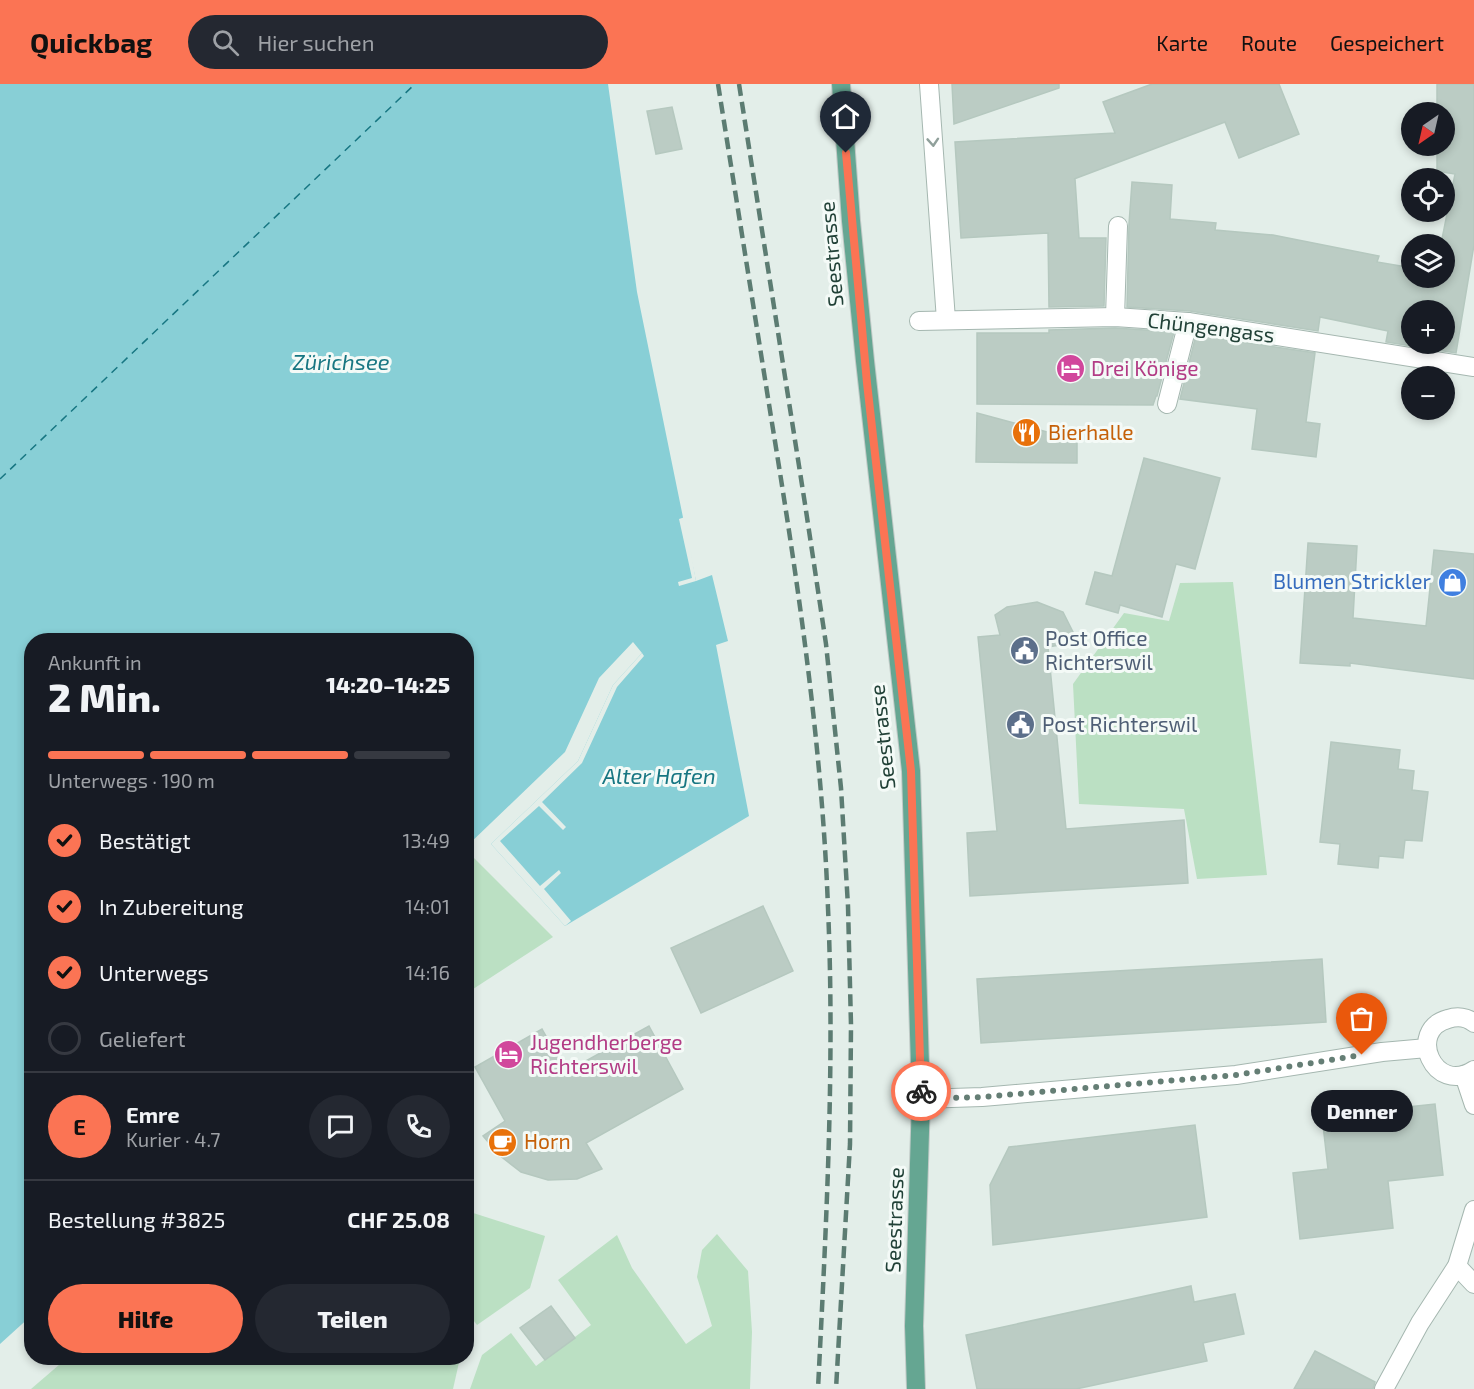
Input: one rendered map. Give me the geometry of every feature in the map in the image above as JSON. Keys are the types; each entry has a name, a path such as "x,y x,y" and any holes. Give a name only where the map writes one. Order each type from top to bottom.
{"main road":[{"name":"Seestrasse","path":"841,84 851,221 866,373 911,771 921,1099 914,1326 916,1389"}],"street":[{"path":"929,84 946,320"},
{"path":"1115,317 1118,226"},
{"name":"Chüngengass","path":"919,321 1115,317 1188,322 1474,367"},
{"path":"1167,404 1188,322"},
{"path":"1473,1017 1440,1021 1428,1038 1427,1048 1433,1064 1439,1070 1447,1074 1469,1072 1474,1105"},
{"path":"921,1099 982,1097 1236,1075 1382,1052 1427,1048"},
{"path":"1384,1389 1420,1323 1457,1266 1474,1210"},
{"path":"1457,1266 1474,1284"}],"green space":[{"path":"1233,582 1267,875 1197,879 1184,809 1079,804 1073,684 1124,613 1169,621 1180,583"},
{"path":"474,858 553,937 474,988"},
{"path":"474,1213 545,1236 530,1288 477,1325 474,1321"},
{"path":"717,1234 748,1271 752,1332 750,1389 470,1389 482,1355 511,1333 536,1366 591,1325 558,1280 617,1235 632,1268 686,1344 712,1326 697,1277 702,1250"},
{"path":"59,1365 458,1365 453,1389 31,1389"}],"water":[{"name":"Zürichsee","path":"0,84 608,84 637,292 696,581 712,575 728,641 716,645 749,816 565,926 491,844 578,761 613,685 642,653 633,642 599,678 565,752 474,839 474,633 24,633 24,1322 0,1344"}],"pier":[{"path":"685,517 696,581 679,586 678,582 692,578 679,519"},
{"path":"642,653 644,656 617,687 582,763 542,802 566,827 563,830 539,806 500,841 540,886 559,870 561,873 544,889 571,921 565,926 491,844 578,761 613,685"}],"building":[{"path":"952,84 1059,84 1059,88 954,124"},
{"path":"1152,84 1279,84 1299,134 1239,158 1225,122 1074,179 1079,238 1106,238 1104,306 1049,307 1048,233 961,238 955,142 1115,133 1103,102"},
{"path":"1437,84 1474,84 1474,245 1456,353 1455,300 1401,300 1401,344 1386,342 1388,331 1320,317 1318,331 1190,311 1127,307 1132,182 1172,185 1170,219 1216,223 1215,230 1273,235 1379,256 1377,262 1401,266 1401,288 1455,288 1455,234 1443,234 1445,222 1455,222 1455,168 1437,168 1437,156 1455,156 1455,102 1437,102"},
{"path":"672,107 682,149 656,154 647,111"},
{"name":"Drei Könige","path":"1115,328 1174,332 1153,405 977,404 977,333 1049,333 1049,330"},
{"path":"1196,335 1315,353 1306,422 1320,424 1316,457 1252,449 1257,409 1180,399"},
{"name":"Bierhalle","path":"977,413 1077,440 1077,463 976,462"},
{"path":"1144,458 1220,478 1195,569 1176,564 1162,617 1120,605 1118,613 1086,604 1095,572 1112,576"},
{"path":"1308,543 1357,546 1353,618 1426,626 1434,550 1474,554 1474,679 1350,663 1350,666 1300,663"},
{"path":"1037,602 1063,612 1078,642 1048,647 1066,829 1184,820 1188,883 970,896 967,833 997,831 978,637 1000,635 995,615 1007,607"},
{"path":"1331,742 1400,750 1398,769 1414,771 1412,790 1428,792 1422,841 1405,840 1403,858 1379,856 1378,868 1338,864 1340,844 1320,842"},
{"path":"763,906 793,971 701,1013 671,948"},
{"path":"1322,959 1326,1022 981,1043 977,979"},
{"path":"649,1026 683,1089 586,1143 602,1169 577,1179 548,1180 521,1172 499,1155 483,1136 505,1121 475,1067 542,1029 566,1072"},
{"path":"1435,1104 1443,1175 1388,1181 1393,1228 1300,1239 1293,1173 1328,1169 1322,1116"},
{"path":"1195,1125 1207,1217 993,1245 990,1185 1009,1147"},
{"path":"1191,1286 1194,1302 1235,1294 1244,1334 1203,1343 1207,1361 1076,1389 977,1389 966,1335"},
{"path":"551,1306 575,1338 545,1360 520,1328"},
{"path":"1315,1351 1375,1382 1373,1389 1294,1389"}],"ferry route":[{"path":"0,479 415,84"}],"railway":[{"path":"718,84 791,543 814,725 825,847 831,1028 829,1148 818,1389"},
{"path":"739,84 826,644 841,788 848,906 851,1025 850,1144 836,1389"}],"way so far":[{"path":"921,1091 921,1099 982,1097 1236,1075 1362,1055"}],"place":[{"name":"Drei Könige","path":"1070,369"},
{"name":"Bierhalle","path":"1027,433"},
{"name":"Blumen Strickler","path":"1452,582"},
{"name":"Post Office Richterswil","path":"1024,651"},
{"name":"Post Richterswil","path":"1021,725"},
{"name":"Jugendherberge Richterswil","path":"509,1055"},
{"name":"Denner","path":"1362,1055"},
{"name":"Horn","path":"503,1142"}],"route":[{"path":"846,153 867,383 911,771 921,1091"}],"water label":[{"name":"Alter Hafen","path":"659,776"}]}
